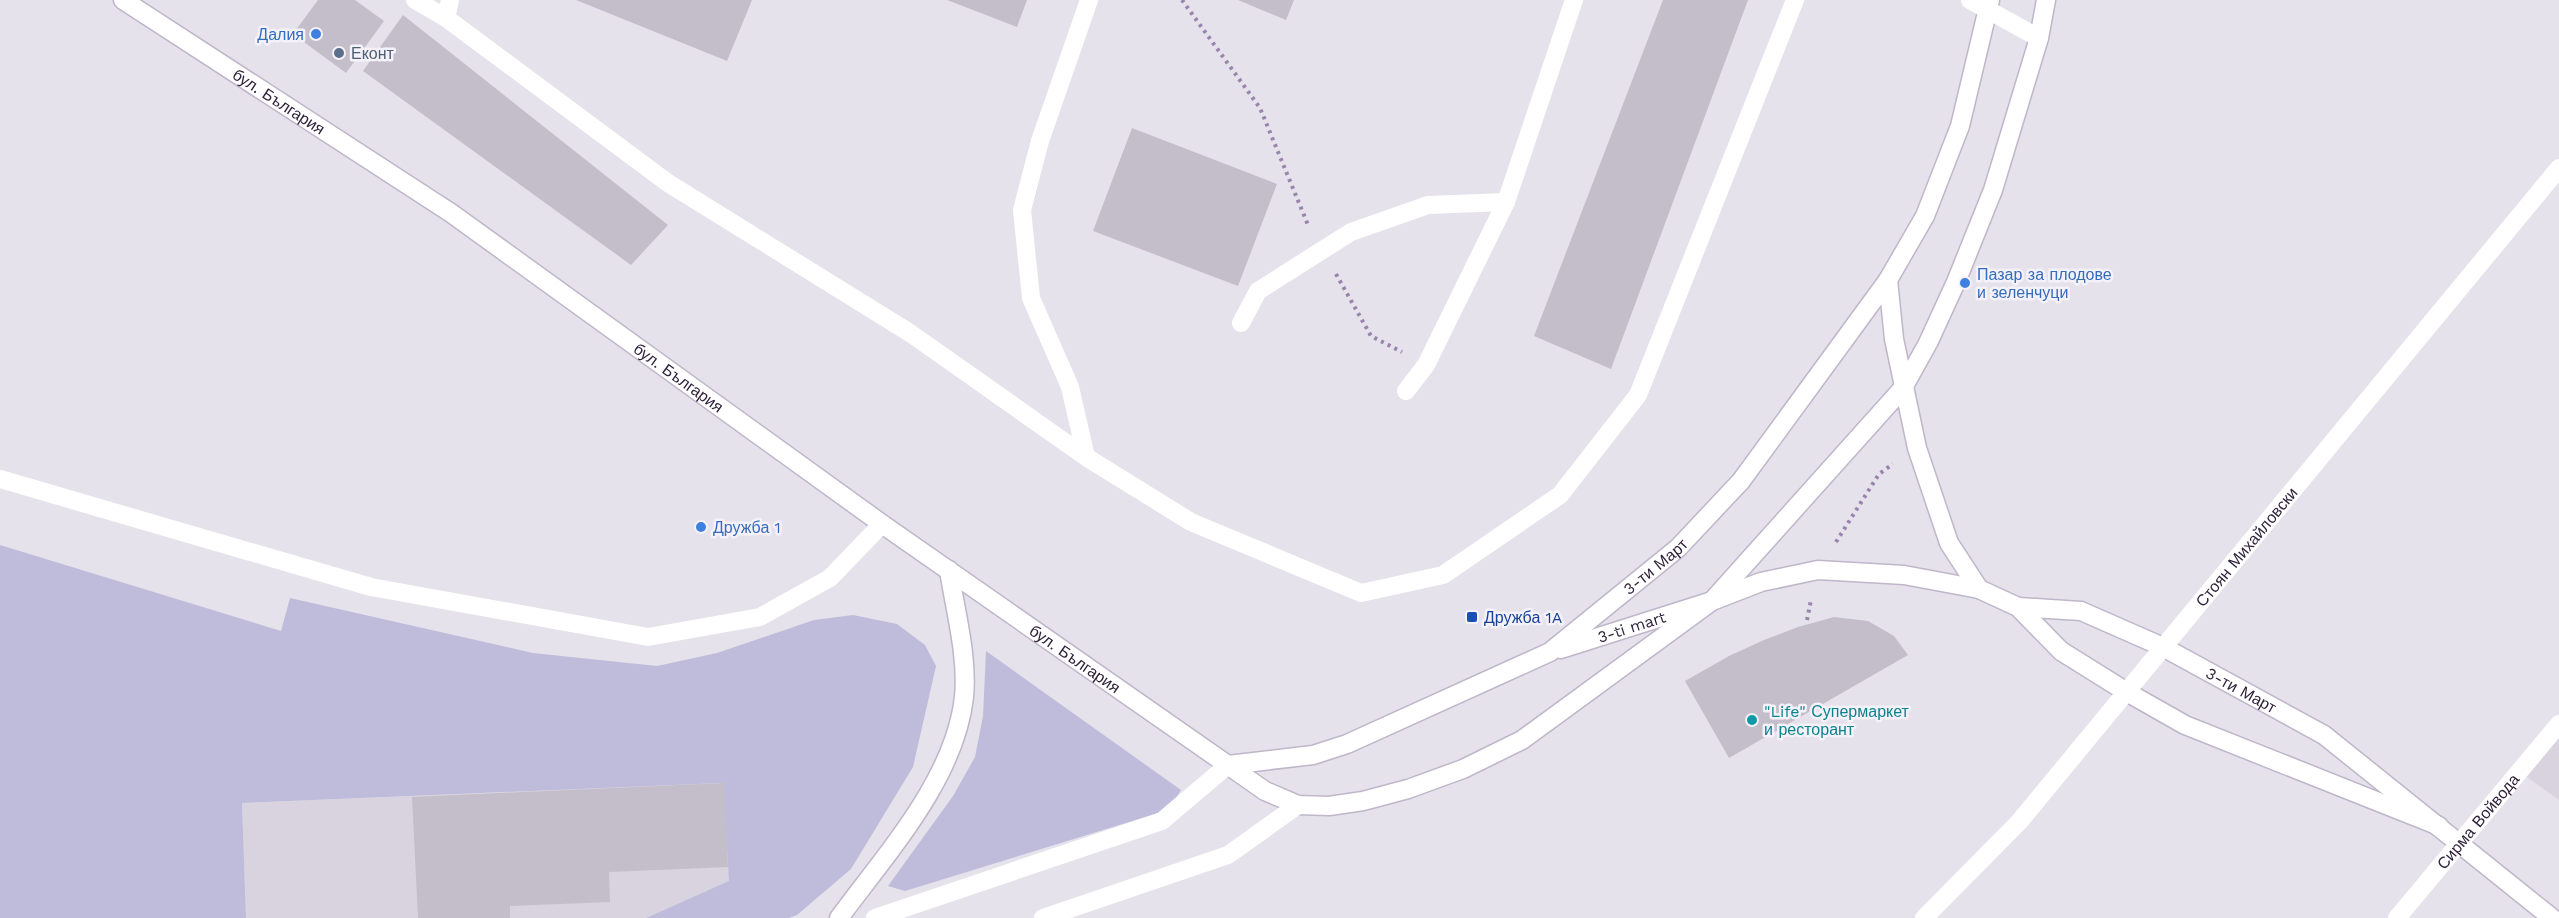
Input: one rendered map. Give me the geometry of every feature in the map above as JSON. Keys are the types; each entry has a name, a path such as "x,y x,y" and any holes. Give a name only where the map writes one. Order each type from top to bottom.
{"street":[{"name":"бул. България","path":"123,0 450,213 882,524 1265,791 1298,805"},
{"path":"415,0 446,18 668,183 910,333 1086,457 1191,522 1361,592 1443,574 1560,495 1638,395 1795,0"},
{"path":"446,18 450,0"},
{"path":"1086,457 1071,387 1031,298 1022,210 1040,141 1089,0"},
{"path":"1406,391 1426,365 1506,202 1574,0"},
{"path":"1970,0 1989,6 2040,38"},
{"path":"1043,918 1228,855 1298,805 1313,806 1363,801 1408,789 1473,764 1522,740 1712,601 1903,388 1928,343 1956,282 1993,190 2040,38 2046,0"},
{"name":"3-ти Март","path":"1228,765 1313,755 1347,744 1550,652 1678,548 1741,481 1888,280 1924,216 1960,126 1989,6"},
{"name":"Стоян Михайловски","path":"1924,918 2019,822 2559,168"},
{"path":"1241,322 1258,291 1351,232 1428,205 1506,202"},
{"path":"1888,280 1894,339 1917,448 1948,543 1979,589"},
{"path":"0,479 371,587 648,637 760,618 830,578 882,524"},
{"path":"839,918 918,809 944,766 957,732 964,696 963,662 949,570"},
{"name":"3-ти Март","path":"1712,601 1761,582 1818,570 1904,575 1979,589 2018,607 2061,651 2185,725 2439,826"},
{"name":"3-ti mart","path":"1550,652 1712,601"},
{"name":"3-ти Март","path":"2018,607 2081,611 2163,647 2324,735 2552,918"},
{"name":"Сирма Войвода","path":"2397,918 2559,724"},
{"path":"875,918 1162,821 1228,765"}],"path":[{"path":"1182,0 1260,108 1304,217 1371,336 1426,365"},
{"path":"1834,544 1879,474 1917,448"}],"shaded area":[{"path":"0,545 281,631 290,598 533,653 657,666 717,653 814,620 853,615 897,624 925,645 936,666 913,767 851,869 797,915 789,918 646,918 729,881 723,783 242,803 246,918 0,918"},
{"path":"986,651 1181,790 1168,810 905,891 888,886 953,796 975,757 983,716"},
{"path":"2559,724 2559,800 2520,772"},
{"path":"724,783 730,881 646,918 246,918 242,803"}],"building":[{"path":"318,0 355,0 384,21 346,73 293,34"},
{"path":"576,0 752,0 727,61"},
{"path":"947,0 1027,0 1017,27"},
{"path":"1238,0 1294,0 1286,20"},
{"path":"1663,0 1748,0 1611,369 1534,336"},
{"path":"403,15 668,225 631,265 363,71"},
{"path":"1132,128 1277,184 1238,286 1093,231"},
{"name":"\"Life\" Супермаркет и ресторант","path":"1834,617 1868,621 1894,636 1908,655 1729,758 1685,681 1729,656 1764,640"},
{"path":"724,783 728,867 609,872 610,902 510,906 510,918 418,918 412,797"}],"place":[{"name":"Далия","path":"316,34"},
{"name":"Еконт","path":"339,53"},
{"name":"Пазар за плодове и зеленчуци","path":"1965,283"},
{"name":"Дружба 1","path":"701,527"},
{"name":"Дружба 1A","path":"1472,617"},
{"name":"\"Life\" Супермаркет и ресторант","path":"1752,720"}]}
